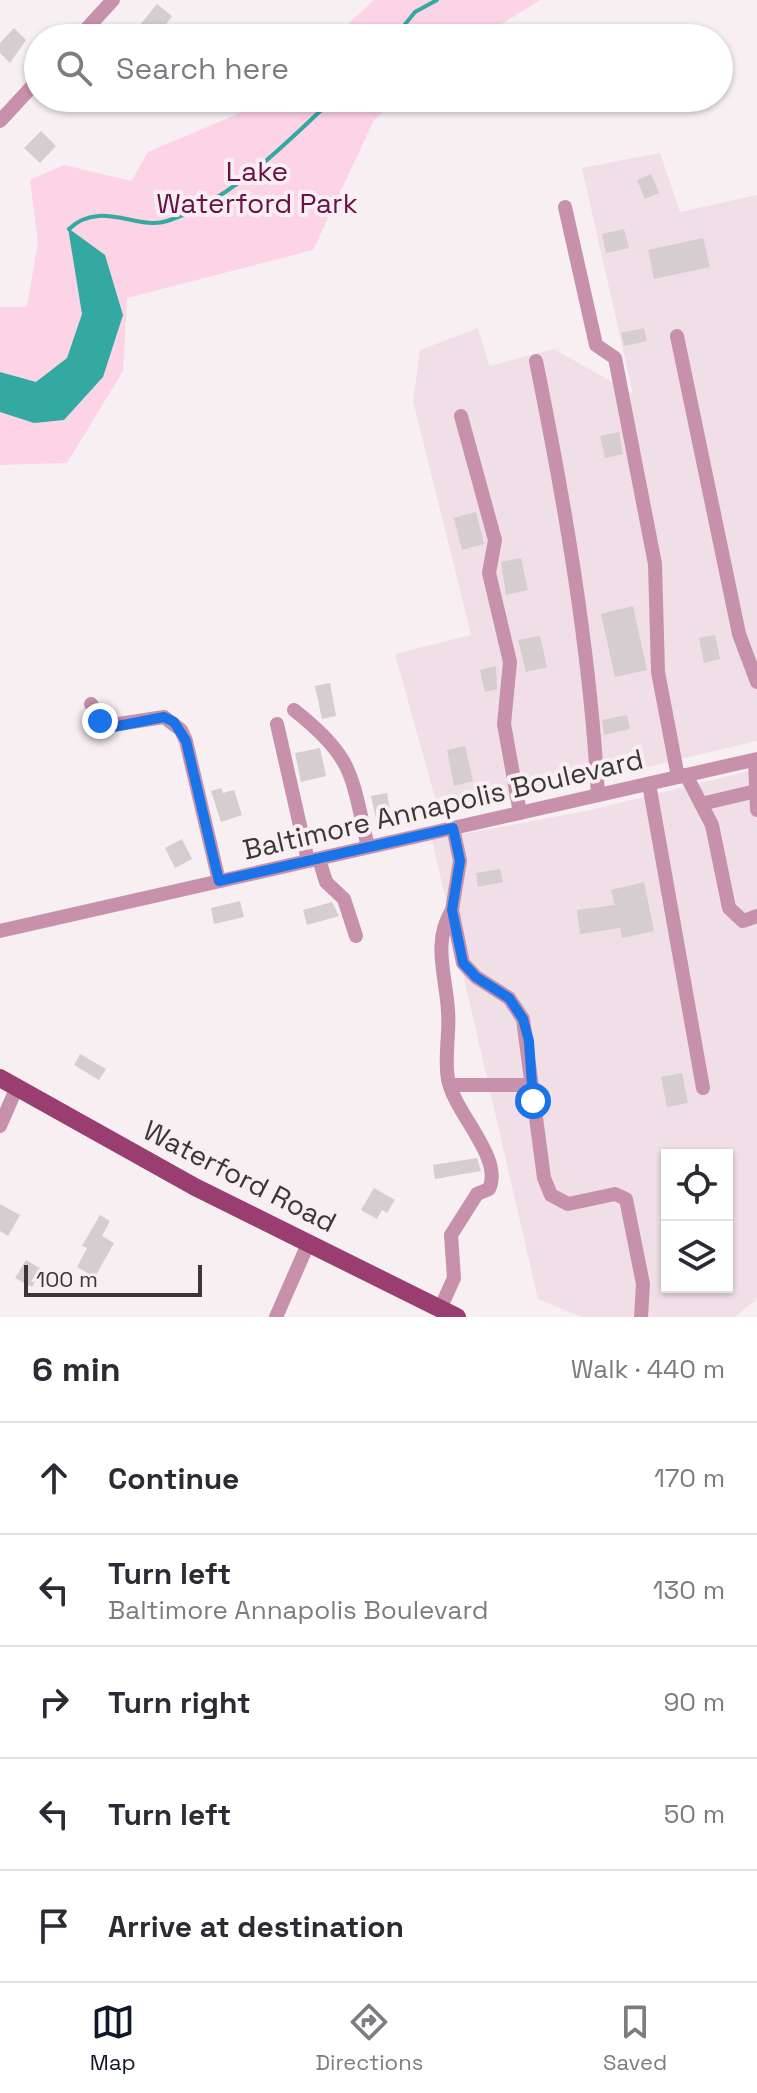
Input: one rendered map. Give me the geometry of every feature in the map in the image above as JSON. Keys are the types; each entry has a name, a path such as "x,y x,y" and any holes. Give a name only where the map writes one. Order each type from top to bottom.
{"main road":[{"name":"Waterford Road","path":"0,1078 171,1174 449,1313"}],"street":[{"path":"91,24 113,0"},
{"path":"0,121 24,95"},
{"path":"565,207 596,345 615,358 655,564 658,672 682,776 712,825 729,908 743,921 757,916"},
{"path":"677,336 739,634 757,682"},
{"path":"536,361 553,446 594,721 598,795"},
{"path":"461,416 495,540 489,573 510,662 504,724 520,813"},
{"path":"91,704 106,726 164,717 181,730 202,800 219,881"},
{"path":"294,710 324,733 345,759 368,847"},
{"path":"277,724 314,860 326,882 344,899 356,936"},
{"path":"756,759 757,810"},
{"name":"Baltimore Annapolis Boulevard","path":"0,931 756,759"},
{"path":"649,784 703,1088"},
{"path":"701,804 756,791"},
{"path":"453,828 460,861 452,910 463,963 476,977 509,998 523,1019 539,1155 551,1195 568,1204 615,1194 626,1199 643,1284 641,1317"},
{"path":"449,1313 454,1278 451,1235 477,1194 489,1189 493,1171 489,1157 462,1116 450,1085 448,1009 440,947 443,925 452,910"},
{"path":"450,1085 532,1085"},
{"path":"0,1126 17,1087"},
{"path":"276,1317 308,1244"}],"shaded area":[{"path":"660,153 680,212 757,195 757,741 440,816 395,654 471,635 413,401 420,350 478,328 489,366 554,349 633,394 582,168"},
{"path":"757,769 757,1299 734,1317 582,1317 538,1299 432,840 591,810"}],"green space":[{"path":"374,0 540,0 501,24 348,24"},
{"name":"Lake Waterford Park","path":"242,112 383,112 374,120 313,250 127,298 123,371 67,463 0,465 0,307 27,307 38,242 30,180 64,165 131,181 148,152"}],"water":[{"path":"68,228 105,255 123,315 103,377 64,420 34,423 0,412 0,372 36,382 67,358 82,314"}],"building":[{"path":"157,4 172,16 166,24 141,24"},
{"path":"14,28 24,38 10,63 0,53 0,43"},
{"path":"41,131 56,146 40,163 24,148"},
{"path":"651,174 659,193 645,199 637,180"},
{"path":"624,229 629,248 606,253 602,234"},
{"path":"703,238 710,267 654,279 648,250"},
{"path":"644,328 647,341 624,346 621,333"},
{"path":"619,432 623,454 605,458 600,436"},
{"path":"476,512 484,544 462,550 454,518"},
{"path":"521,558 528,590 506,595 501,562"},
{"path":"633,606 647,670 615,677 601,614"},
{"path":"715,635 720,659 704,663 699,638"},
{"path":"540,636 547,667 526,672 518,640"},
{"path":"496,666 497,689 485,692 480,670"},
{"path":"330,683 336,716 322,719 315,686"},
{"path":"627,715 630,729 604,735 602,720"},
{"path":"465,746 473,781 454,786 447,750"},
{"path":"320,748 326,776 301,782 295,753"},
{"path":"221,788 223,793 234,790 242,815 221,822 211,791"},
{"path":"387,793 391,816 376,819 371,796"},
{"path":"182,839 192,859 175,868 165,848"},
{"path":"500,869 503,882 478,887 476,873"},
{"path":"644,882 654,931 622,938 620,928 580,934 577,910 615,905 611,890"},
{"path":"240,901 244,917 214,924 211,908"},
{"path":"332,902 339,916 307,925 303,910"},
{"path":"80,1054 106,1069 99,1080 74,1065"},
{"path":"682,1073 688,1103 667,1107 661,1077"},
{"path":"477,1158 481,1171 435,1179 433,1165"},
{"path":"374,1188 395,1200 387,1213 382,1210 377,1219 361,1210"},
{"path":"0,1204 20,1215 8,1236 0,1231"},
{"path":"100,1215 110,1221 102,1236 114,1243 95,1277 77,1267 87,1248 82,1246"},
{"path":"26,1260 43,1270 32,1287 15,1278"}],"waterway":[{"path":"405,24 415,12 437,0"},
{"path":"69,229 93,216 156,223 191,212 256,169 319,112"}],"route":[{"path":"100,721 113,727 164,717 181,730 217,859 219,881 453,828 460,861 452,910 463,963 476,977 509,998 517,1007 529,1041 533,1101"}]}
